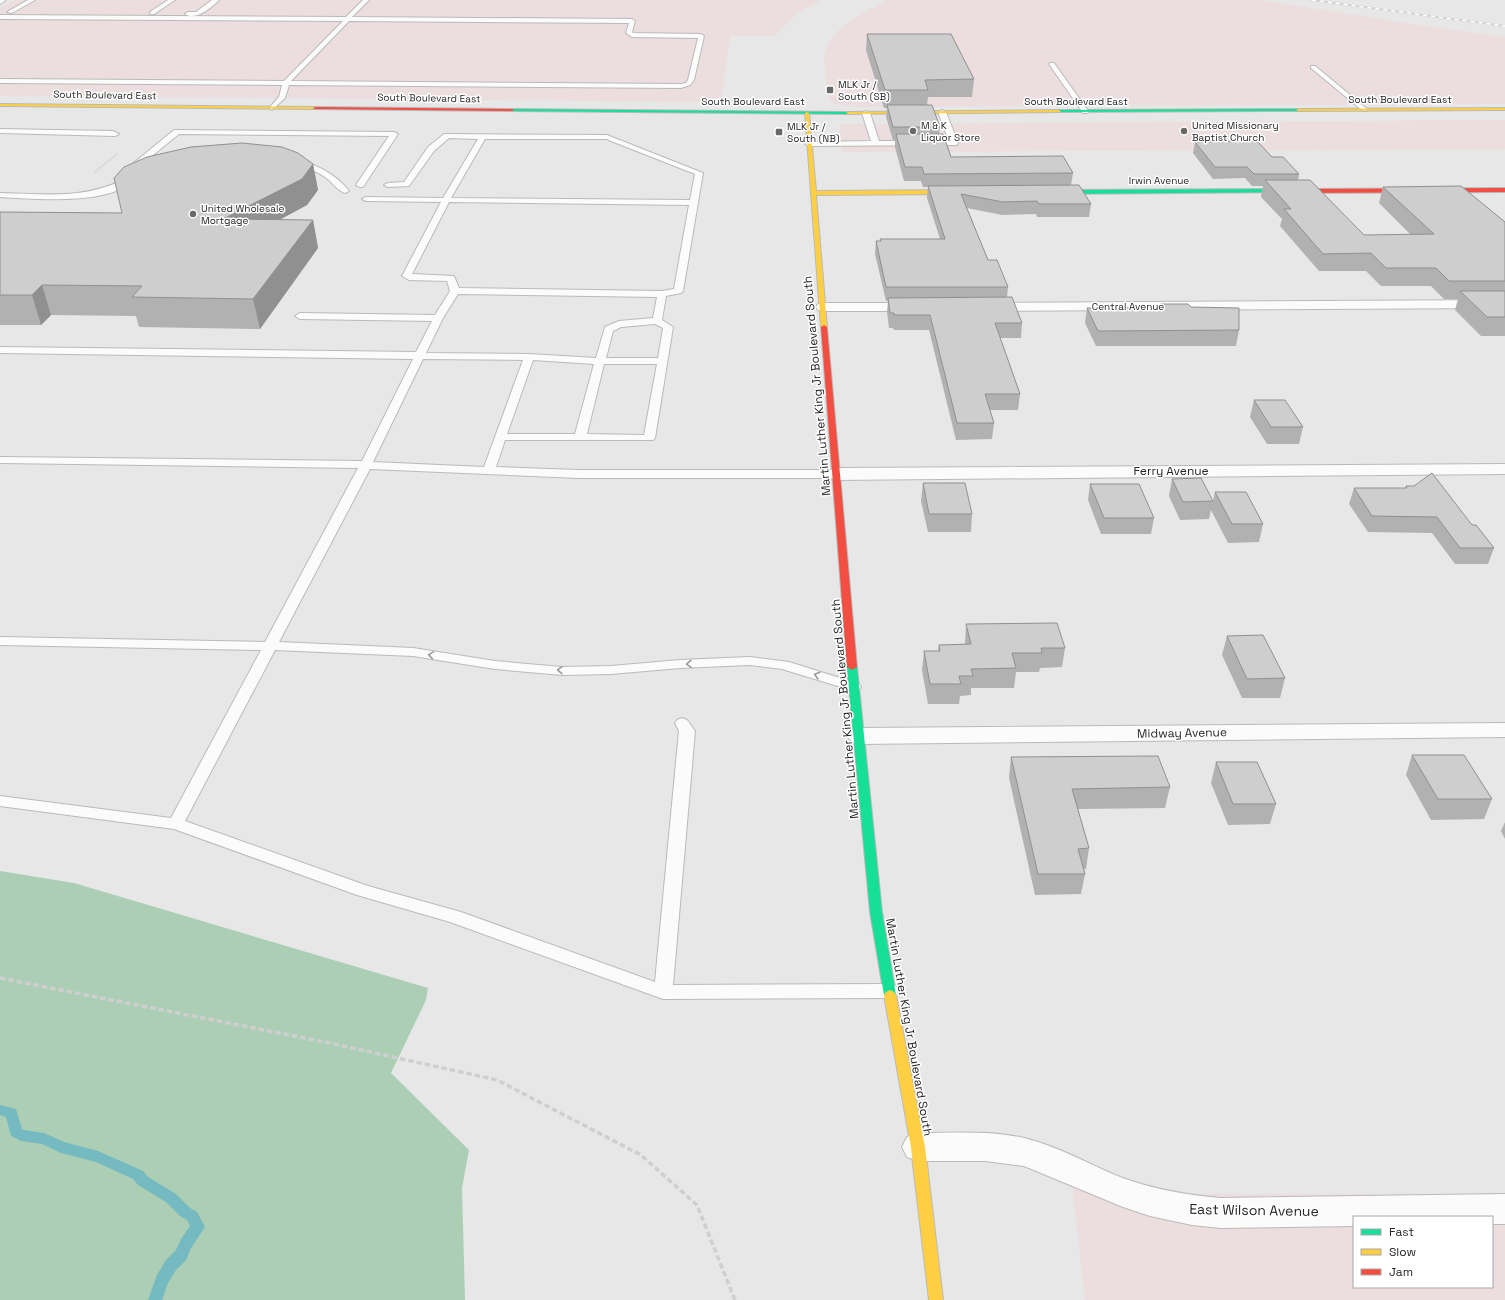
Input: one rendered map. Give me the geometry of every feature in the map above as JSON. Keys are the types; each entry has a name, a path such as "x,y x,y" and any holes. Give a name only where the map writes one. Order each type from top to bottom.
{"street":[{"name":"South Boulevard East","path":"0,105 807,113 1505,109"},
{"name":"Martin Luther King Jr Boulevard South","path":"807,113 854,687 876,912 918,1147 936,1300"},
{"name":"Irwin Avenue","path":"1043,192 1505,190"},
{"path":"813,193 964,192"},
{"name":"Central Avenue","path":"973,307 1505,304"},
{"path":"823,307 933,307"},
{"name":"Ferry Avenue","path":"837,474 1505,469"},
{"name":"Midway Avenue","path":"859,736 1505,730"},
{"name":"East Wilson Avenue","path":"918,1147 984,1147 1023,1152 1044,1158 1134,1197 1161,1205 1191,1211 1221,1213 1505,1209"}],"lane":[{"path":"0,17 32,0"},
{"path":"152,13 172,0"},
{"path":"43,13 197,14 216,0"},
{"path":"272,108 282,98 286,83 366,0"},
{"path":"0,12 10,12"},
{"path":"0,17 632,21 629,33 632,35 701,36 691,80 688,84 681,86 0,80"},
{"path":"1052,64 1085,112"},
{"path":"1313,67 1365,110"},
{"path":"809,144 954,143 942,112"},
{"path":"866,113 876,144"},
{"path":"0,132 115,134"},
{"path":"0,196 76,196 107,191 140,177 133,168 177,132 394,134 364,184 348,188 345,191"},
{"path":"358,199 381,197 391,192 392,190 385,185 406,184 430,149 447,136 614,139 698,171 699,173 678,290 662,294 454,291"},
{"path":"176,824 366,465 438,318 454,291 452,278 409,278 407,276 446,200 482,138 486,137"},
{"path":"289,163 308,166 326,173 345,191 345,194 358,199 694,203"},
{"path":"657,321 662,294"},
{"path":"300,316 438,318"},
{"path":"500,437 580,438 649,438 668,327 657,321 618,324 608,329 580,438"},
{"path":"0,350 529,357 662,361"},
{"path":"489,469 529,357"},
{"path":"0,460 366,465 489,469 578,474 837,474"},
{"path":"0,641 270,646 413,652 495,665 568,671 611,670 680,664 750,661 784,665 854,687"},
{"path":"663,992 687,731 682,723"},
{"path":"0,801 176,824 363,891 455,917 663,992 889,991"}],"path":[{"path":"0,978 325,1042 497,1080 641,1155 697,1205 735,1300"}],"shaded area":[{"path":"15,0 821,0 796,14 775,36 730,36 721,102 0,96 0,8"},
{"path":"889,0 1260,0 1505,37 1505,104 868,107 845,106 832,103 828,97 824,57 829,43 843,26 859,15"},
{"path":"1505,120 1505,149 841,152 840,124"},
{"path":"1069,1159 1166,1194 1505,1194 1505,1300 1085,1300"}],"green space":[{"path":"0,871 74,883 428,988 426,1000 391,1073 469,1150 462,1188 465,1300 0,1300"}],"building":[{"path":"867,34 951,34 974,79 925,80 928,90 885,90"},
{"path":"887,105 932,105 940,127 893,127"},
{"path":"896,134 943,134 951,157 1063,156 1073,173 924,174 922,167 905,167"},
{"path":"1257,141 1272,157 1283,157 1299,174 1254,174 1247,167 1215,167 1195,142"},
{"path":"242,143 282,147 298,153 313,164 302,179 223,219 313,220 253,299 132,297 142,286 42,285 32,295 0,295 0,212 122,213 114,178 124,167 147,157 191,147"},
{"path":"1265,180 1310,180 1364,235 1434,234 1383,187 1461,186 1505,222 1505,281 1449,281 1436,268 1386,268 1371,253 1323,254 1284,209 1291,209"},
{"path":"1079,185 1091,204 1039,204 1037,201 1003,202 961,194 988,260 997,260 1008,287 886,287 876,241 881,241 880,239 945,239 928,186"},
{"path":"1460,291 1505,291 1505,317 1487,317"},
{"path":"1012,297 1022,323 995,323 1020,394 985,394 994,423 957,423 930,315 894,315 894,313 890,313 888,298"},
{"path":"1160,304 1188,304 1191,307 1239,308 1239,330 1098,331 1087,308 1162,307"},
{"path":"1254,400 1285,400 1303,427 1271,427"},
{"path":"1432,473 1472,525 1476,525 1494,548 1460,548 1437,517 1372,516 1354,488 1407,488 1406,486 1414,486"},
{"path":"1201,478 1213,501 1183,502 1172,479"},
{"path":"923,483 965,483 972,514 929,514"},
{"path":"1090,484 1139,484 1154,518 1104,518"},
{"path":"1215,492 1246,492 1263,524 1232,524"},
{"path":"1057,623 1065,648 1041,648 1042,653 1012,653 1016,668 971,669 973,676 959,676 961,684 930,684 924,651 940,651 939,645 971,644 966,624"},
{"path":"1263,635 1285,678 1247,679 1227,636"},
{"path":"1412,755 1464,755 1492,799 1438,799"},
{"path":"1158,756 1170,787 1072,789 1089,848 1078,849 1085,874 1038,874 1011,757"},
{"path":"1216,762 1257,762 1276,804 1233,804"}],"waterway":[{"path":"0,1110 11,1113 16,1132 21,1135 44,1139 61,1147 98,1157 138,1175 143,1181 171,1198 185,1212 192,1216 198,1227 186,1244 181,1255 171,1265 162,1280 155,1300"}],"railway":[{"path":"1312,0 1505,26"}],"traffic: fast":[{"path":"512,110 848,113"},
{"path":"1059,111 1298,110"},
{"path":"1054,192 1299,191"},
{"path":"852,667 876,912 890,995"}],"traffic: slow":[{"path":"0,105 315,108"},
{"path":"1298,110 1505,109"},
{"path":"848,113 1059,111"},
{"path":"807,113 824,327"},
{"path":"813,193 958,192"},
{"path":"890,995 918,1147 936,1300"}],"traffic: jam":[{"path":"315,108 512,110"},
{"path":"1299,191 1505,190"},
{"path":"824,327 852,667"}],"place":[{"name":"MLK Jr / South (SB)","path":"830,90"},
{"name":"M & K Liquor Store","path":"913,131"},
{"name":"United Missionary Baptist Church","path":"1184,131"},
{"name":"MLK Jr / South (NB)","path":"779,132"},
{"name":"United Wholesale Mortgage","path":"193,214"}]}
